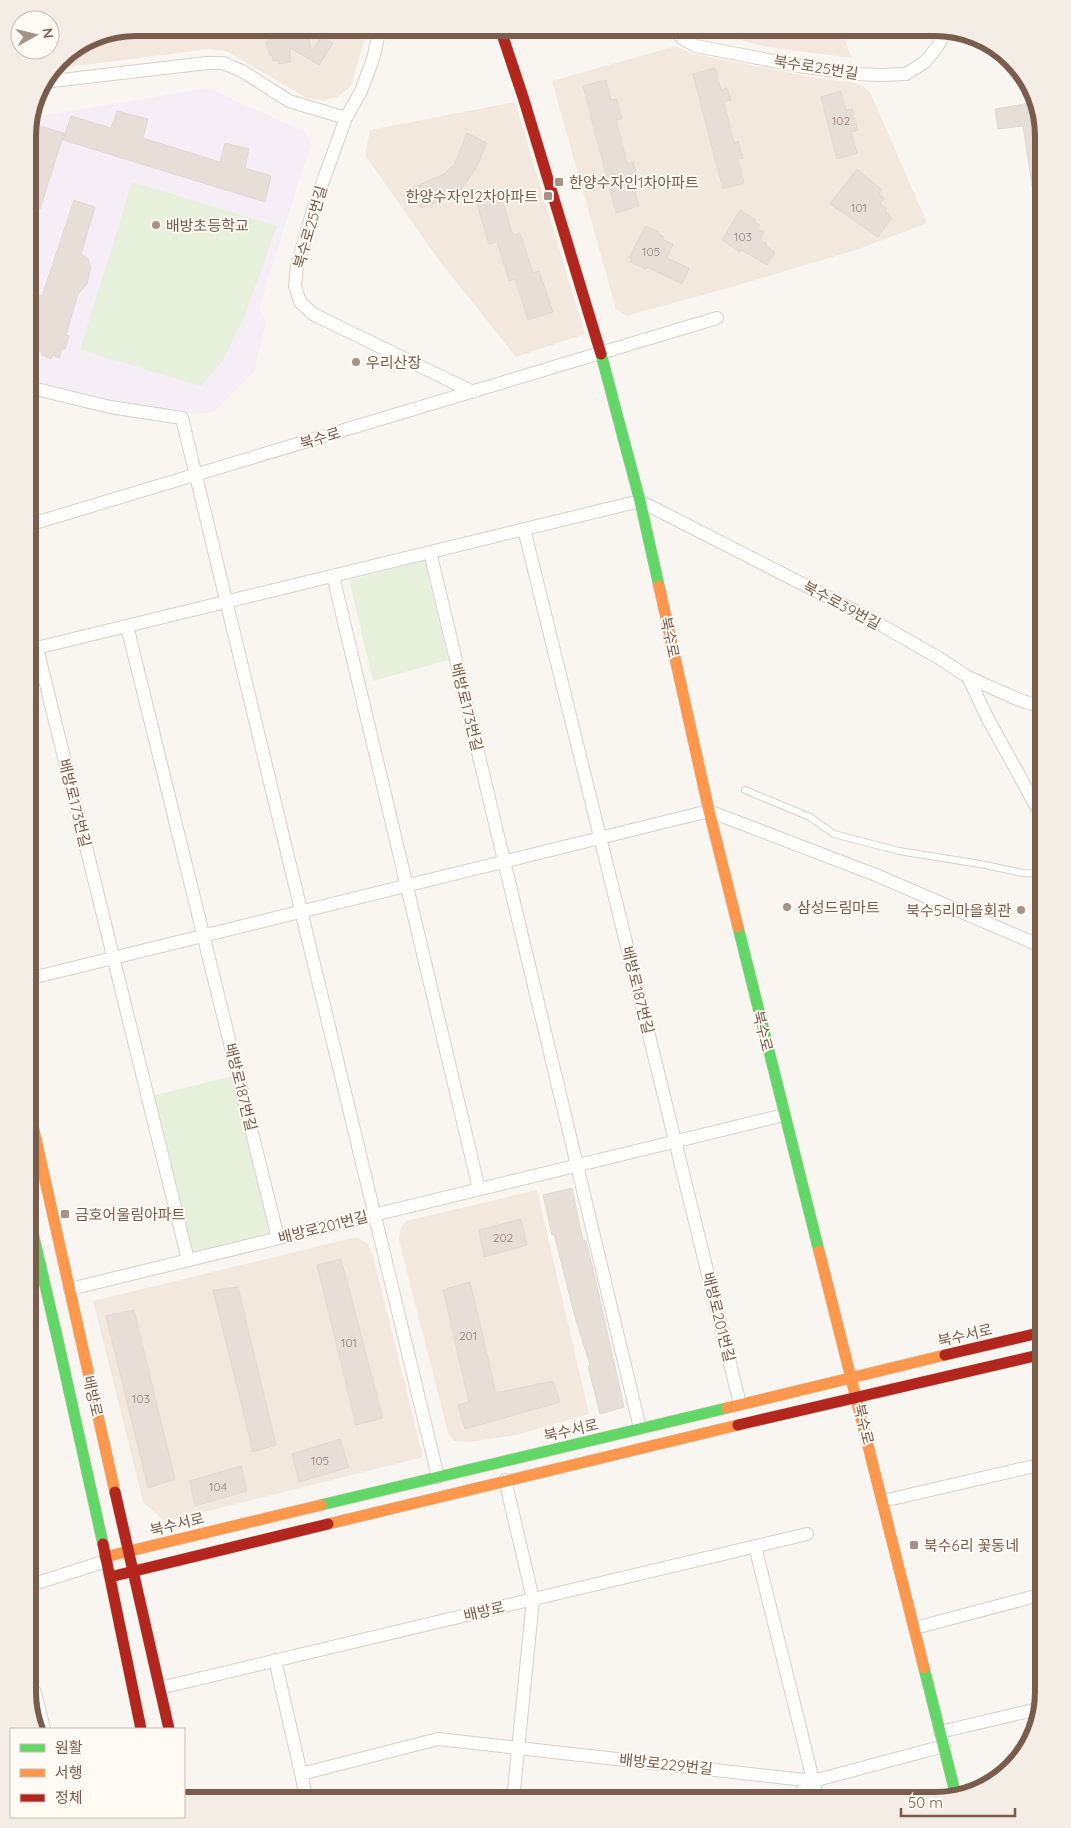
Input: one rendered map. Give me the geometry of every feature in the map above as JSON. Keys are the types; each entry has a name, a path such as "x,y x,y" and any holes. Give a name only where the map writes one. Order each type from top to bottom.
{"street":[{"name":"북수로25번길","path":"378,36 373,59 364,83 346,118 315,203 298,266 295,286 300,302 313,314 473,392"},
{"path":"503,36 601,354 717,318"},
{"name":"북수로25번길","path":"680,36 696,46 799,66 856,74 881,75 906,74 925,62 943,36"},
{"path":"53,81 207,63 223,63 242,71 289,101 346,118"},
{"name":"북수로","path":"36,522 601,354 640,501 708,811 857,1396 954,1790"},
{"path":"36,389 110,408 182,418 438,1477"},
{"name":"배방로173번길","path":"36,648 640,501"},
{"name":"북수로39번길","path":"640,501 869,618 968,677 1035,705"},
{"path":"524,529 600,838"},
{"name":"배방로173번길","path":"430,552 504,862"},
{"path":"333,576 479,1190"},
{"path":"126,626 203,936"},
{"name":"배방로173번길","path":"36,664 113,958"},
{"path":"968,677 1035,804"},
{"path":"36,977 708,811 876,875 1035,943"},
{"name":"배방로187번길","path":"600,838 675,1142"},
{"path":"504,862 640,1428"},
{"name":"배방로187번길","path":"203,936 278,1238"},
{"path":"113,958 188,1260"},
{"name":"배방로201번길","path":"70,1289 784,1115"},
{"name":"배방로","path":"36,1139 169,1728"},
{"name":"배방로201번길","path":"675,1142 740,1404"},
{"name":"배방로","path":"36,1244 110,1577 141,1728"},
{"name":"북수서로","path":"105,1559 640,1428 1035,1334"},
{"path":"110,1577 505,1480 857,1396 1035,1356"},
{"path":"883,1501 1035,1466"},
{"path":"505,1480 533,1599 515,1792"},
{"name":"배방로","path":"160,1688 807,1534"},
{"path":"756,1546 816,1792"},
{"path":"36,1583 105,1559"},
{"path":"914,1628 1035,1596"},
{"path":"275,1660 305,1792"},
{"path":"36,1698 44,1728"},
{"path":"940,1732 1033,1710"},
{"name":"배방로229번길","path":"301,1774 438,1739 813,1781 944,1746"},
{"path":"802,1792 813,1781"}],"lane":[{"path":"745,790 810,817 834,834 899,851 1035,874"}],"shaded area":[{"path":"366,36 351,86 339,96 324,101 307,98 226,51 209,49 63,68 75,57 92,47 123,37"},
{"path":"725,36 843,36 852,58 767,47"},
{"path":"676,46 690,53 863,86 871,94 927,223 859,249 728,288 626,316 616,309 552,81"},
{"name":"배방초등학교","path":"208,88 303,131 311,143 259,308 266,322 254,372 214,412 193,414 115,403 36,382 36,130 38,117"},
{"path":"515,102 585,334 516,357 438,259 365,155 370,130"},
{"path":"537,1190 589,1414 516,1435 469,1442 454,1441 448,1433 399,1240 401,1227 406,1221"},
{"path":"357,1237 368,1244 374,1260 423,1457 176,1519 163,1520 143,1502 93,1301"}],"green space":[{"path":"132,182 277,226 245,315 224,359 201,386 80,350"},
{"path":"425,560 448,660 373,681 349,580"},
{"path":"233,1076 275,1243 189,1264 148,1097"}],"building":[{"path":"268,36 309,36 311,51 321,37 333,43 319,65 290,48 290,62 279,64 278,60 273,61 272,55 270,56 266,42 269,41"},
{"path":"715,68 721,90 727,88 731,100 724,102 734,143 738,141 743,158 738,159 744,183 723,189 693,74"},
{"path":"606,80 611,100 617,99 622,119 616,120 627,163 633,162 638,180 632,181 639,206 616,213 583,86"},
{"path":"841,91 846,110 852,109 858,130 851,132 857,153 837,159 821,97"},
{"path":"1029,103 1035,136 1035,204 1023,126 998,129 995,109"},
{"path":"117,111 148,119 143,138 220,162 225,143 249,149 245,168 271,176 265,202 63,140 71,116 111,128"},
{"path":"37,125 64,133 40,209 36,208"},
{"path":"467,133 487,143 476,168 461,190 447,199 420,208 412,188 444,174 454,165"},
{"path":"857,169 882,190 879,194 884,198 880,204 887,209 885,211 890,215 891,219 878,237 830,204"},
{"path":"501,196 513,235 520,233 533,273 539,271 553,312 528,320 515,279 509,281 497,242 489,244 477,204"},
{"path":"74,200 95,207 81,254 88,259 91,267 87,284 78,294 66,335 69,336 65,349 62,349 59,358 53,355 51,359 42,355 42,352 36,350 36,294 42,296"},
{"path":"740,210 756,220 754,222 760,225 758,229 764,232 760,239 775,252 767,265 741,250 740,252 722,240"},
{"path":"645,226 659,232 664,237 662,239 673,244 667,258 689,268 682,284 647,267 646,269 630,262 632,259 629,258"},
{"path":"572,1188 583,1241 586,1240 596,1282 624,1407 600,1414 588,1366 590,1365 575,1317 554,1234 552,1235 543,1195"},
{"path":"521,1219 527,1245 484,1257 479,1230"},
{"path":"341,1259 383,1418 356,1425 317,1265"},
{"path":"470,1282 496,1393 553,1381 560,1402 465,1429 458,1405 469,1402 443,1290"},
{"path":"238,1287 276,1445 253,1452 213,1290"},
{"path":"134,1310 175,1479 148,1488 106,1316"},
{"path":"340,1439 349,1467 299,1482 292,1454"},
{"path":"241,1466 247,1491 195,1506 190,1481"}],"traffic: fast":[{"path":"601,354 640,501 659,586"},
{"path":"738,927 819,1251"},
{"path":"36,1246 103,1544"},
{"path":"321,1505 727,1408"},
{"path":"924,1668 954,1790"}],"traffic: slow":[{"path":"659,586 709,811 738,927"},
{"path":"36,1140 115,1492"},
{"path":"819,1251 924,1668"},
{"path":"727,1408 945,1355"},
{"path":"328,1524 738,1425"},
{"path":"105,1557 321,1505"}],"traffic: jam":[{"path":"503,36 601,354"},
{"path":"945,1355 1035,1334"},
{"path":"738,1425 1035,1356"},
{"path":"115,1492 169,1728"},
{"path":"110,1577 328,1524"},
{"path":"103,1544 141,1728"}],"place":[{"name":"한양수자인1차아파트","path":"559,182"},
{"name":"한양수자인2차아파트","path":"548,196"},
{"name":"배방초등학교","path":"156,225"},
{"name":"우리산장","path":"356,362"},
{"name":"삼성드림마트","path":"787,907"},
{"name":"북수5리마을회관","path":"1021,910"},
{"name":"금호어울림아파트","path":"65,1214"},
{"name":"북수6리 꽃동네","path":"914,1545"}]}
